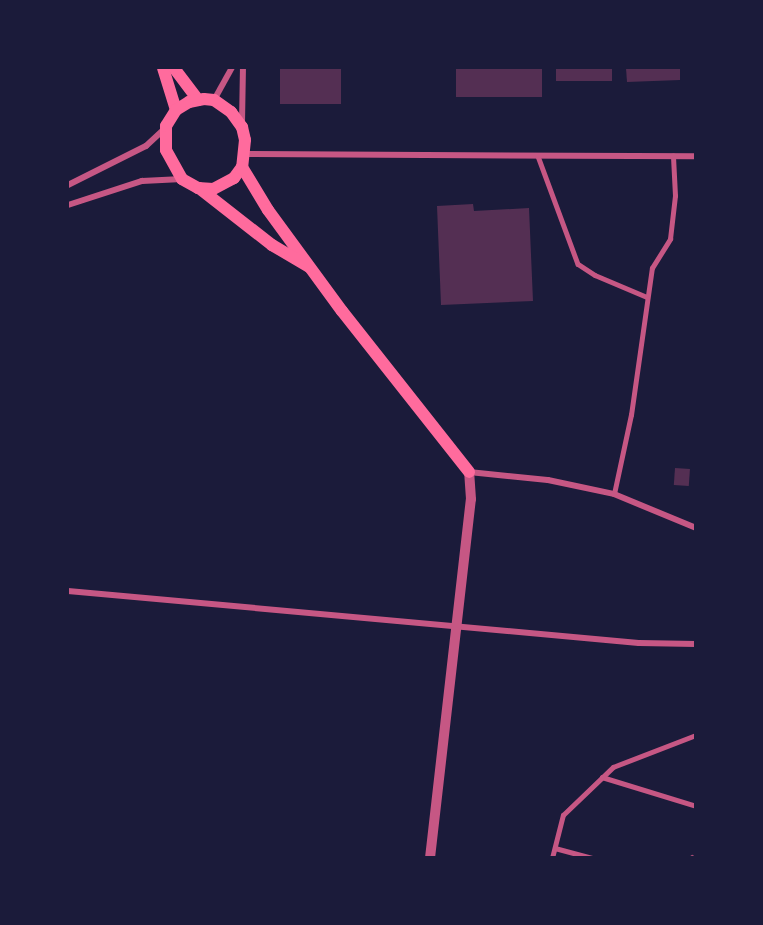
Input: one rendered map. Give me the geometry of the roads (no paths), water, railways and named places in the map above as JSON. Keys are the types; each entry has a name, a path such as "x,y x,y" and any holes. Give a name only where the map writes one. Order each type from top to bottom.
{"main road":[{"path":"163,68 176,110"},
{"path":"174,68 198,100"},
{"path":"198,188 223,186 242,167 245,154 242,127 214,100 198,100 176,110 166,126 166,150 182,179 198,188 272,245 313,269"},
{"path":"242,167 268,210 424,419 469,472"}],"street":[{"path":"214,100 232,68"},
{"path":"242,127 243,68"},
{"path":"68,185 146,146 166,126"},
{"path":"245,154 696,156"},
{"path":"68,205 142,181 182,179"},
{"path":"430,858 471,499 469,472 548,480 614,494 696,528"},
{"path":"68,591 639,643 696,644"}],"lane":[{"path":"538,156 578,264 595,275 647,297"},
{"path":"614,494 631,415 652,268 670,239 675,196 673,156"},
{"path":"552,858 563,814 613,767 696,735"},
{"path":"602,777 696,806"},
{"path":"555,848 593,858"}]}
